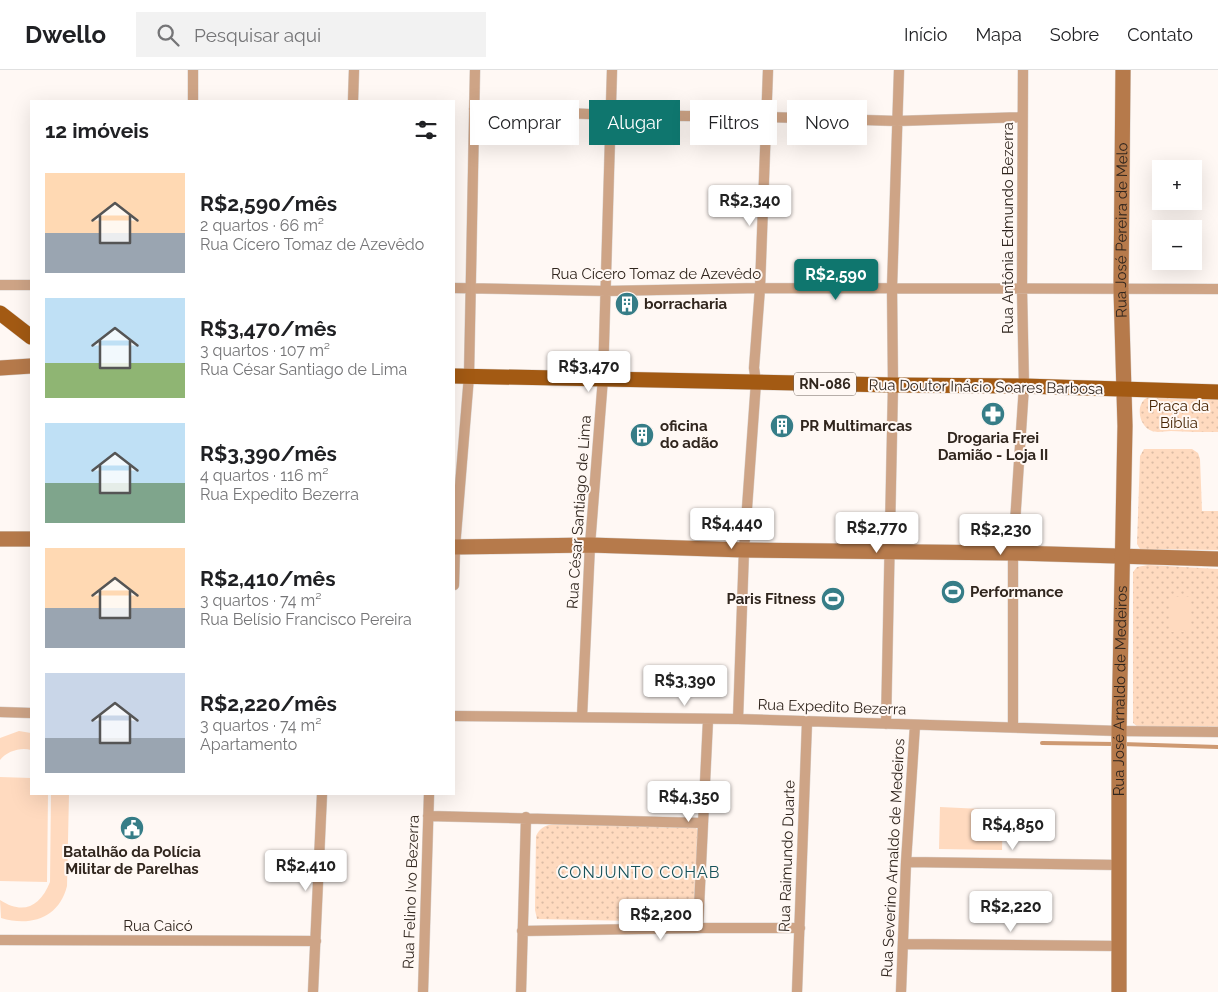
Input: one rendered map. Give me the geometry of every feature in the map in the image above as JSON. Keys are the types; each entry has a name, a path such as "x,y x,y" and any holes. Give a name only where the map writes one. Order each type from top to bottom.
{"main road":[{"path":"0,313 30,336"},
{"name":"Rua Doutor Inácio Soares Barbosa","path":"461,376 1024,386 1218,392"}],"street":[{"path":"192,70 193,100"},
{"path":"353,100 354,70"},
{"path":"474,100 475,70"},
{"name":"Rua César Santiago de Lima","path":"611,100 612,70"},
{"path":"767,100 768,70"},
{"path":"886,724 893,385 892,288 899,70"},
{"name":"Rua Antônia Edmundo Bezerra","path":"1013,727 1013,553 1024,386 1022,289 1023,70"},
{"name":"Rua José Pereira de Melo","path":"1123,70 1121,289 1124,390"},
{"path":"777,117 897,121 1022,117"},
{"path":"455,523 461,376 470,288 473,145"},
{"name":"Rua César Santiago de Lima","path":"582,716 590,545 603,378 610,145"},
{"path":"738,719 744,550 756,382 754,368 760,288 766,145"},
{"path":"0,285 30,285"},
{"name":"Rua Cícero Tomaz de Azevêdo","path":"455,288 606,291 760,288 1218,289"},
{"path":"0,368 30,366"},
{"name":"Rua José Arnaldo de Medeiros","path":"1119,992 1119,731 1125,426 1124,390"},
{"path":"0,539 30,539"},
{"path":"455,547 590,545 744,550 1013,553 1218,559"},
{"path":"0,712 30,713"},
{"name":"Rua Expedito Bezerra","path":"455,716 738,719 1119,731 1218,732"},
{"path":"698,928 708,720"},
{"name":"Rua Raimundo Duarte","path":"797,992 807,722"},
{"name":"Rua Severino Arnaldo de Medeiros","path":"901,992 906,862 915,725"},
{"path":"313,992 322,795"},
{"name":"Rua Felino Ivo Bezerra","path":"423,992 429,795"},
{"path":"428,816 526,817 702,823"},
{"path":"521,992 526,817"},
{"path":"906,862 1119,865"},
{"path":"522,930 800,928"},
{"name":"Rua Caicó","path":"0,940 316,941"},
{"path":"903,944 1119,946"}],"green space":[{"name":"Praça da Bíblia","path":"1148,397 1218,398 1218,432 1152,431 1141,420 1140,414 1141,404"},
{"path":"1144,449 1192,449 1198,453 1200,459 1202,511 1218,511 1218,550 1140,549 1137,544 1140,456"},
{"path":"1148,565 1218,569 1218,730 1139,728 1133,723 1133,572 1137,567"},
{"path":"1169,597 1190,597 1191,632 1169,632"},
{"path":"19,731 30,733 30,750 14,750 0,760 0,738"},
{"path":"0,777 30,778 30,795 48,795 47,882 0,881"},
{"path":"51,795 69,795 67,886 63,897 51,913 42,917 23,921 1,918 0,900 16,907 30,906 36,903 46,891 50,882"},
{"path":"940,807 1003,810 1002,850 939,849"},
{"path":"553,824 695,827 699,832 695,914 683,922 537,919 535,910 536,836 543,828"}],"waterway":[{"path":"1042,743 1115,744"},
{"path":"1122,744 1218,747"}],"place":[{"name":"borracharia","path":"627,304"},
{"name":"Drogaria Frei Damião - Loja II","path":"993,414"},
{"name":"PR Multimarcas","path":"782,426"},
{"name":"oficina do adão","path":"642,435"},
{"name":"Performance","path":"953,592"},
{"name":"Paris Fitness","path":"833,599"},
{"name":"Batalhão da Polícia Militar de Parelhas","path":"132,828"}],"district":[{"name":"CONJUNTO COHAB","path":"639,872"}]}
